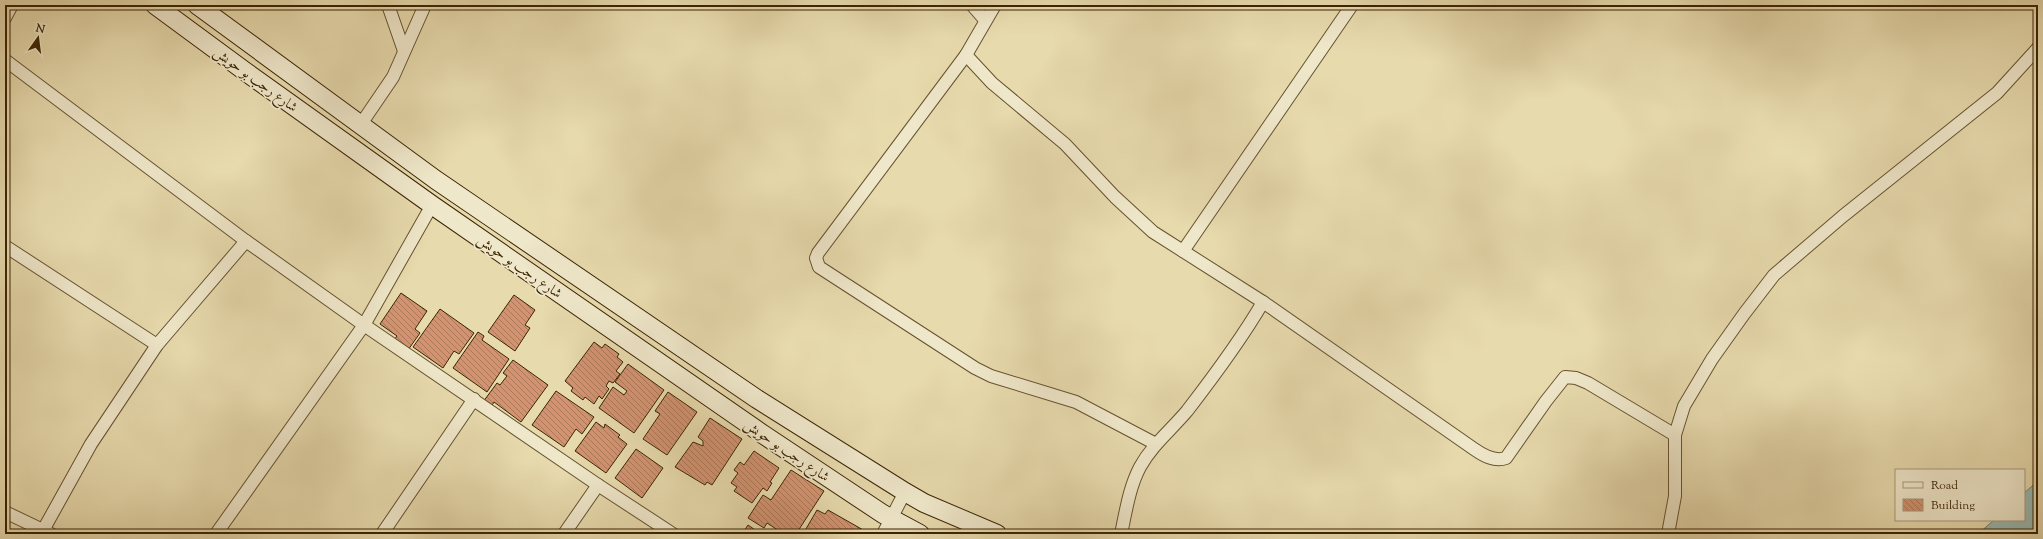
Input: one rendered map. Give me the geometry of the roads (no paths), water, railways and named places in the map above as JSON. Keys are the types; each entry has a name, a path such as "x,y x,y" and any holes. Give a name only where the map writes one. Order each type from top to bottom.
{"main road":[{"name":"شارع رجب بو حويش","path":"155,5 432,205 764,436 892,518 920,534"},
{"name":"شارع رجب بو حويش","path":"197,5 436,180 757,399 904,492 924,503 997,534"}],"street":[{"path":"5,18 12,5"},
{"path":"388,5 404,51"},
{"path":"361,124 393,77 425,5"},
{"path":"972,5 985,20"},
{"path":"995,5 966,55 818,252 816,258 819,267 975,368 991,376 1063,396 1156,444"},
{"path":"1183,251 1352,5"},
{"path":"1668,534 1675,496 1675,435 1684,406 1712,359 1774,275 1843,216 1997,93 2038,48"},
{"path":"966,55 992,83 1065,144 1115,197 1152,232 1263,302 1474,449 1493,459 1500,460 1506,458 1546,401 1565,377 1576,378 1588,383 1675,435"},
{"path":"5,60 246,241 364,325 598,485 673,534"},
{"path":"216,534 364,325 432,205"},
{"path":"5,512 45,532 91,444 157,345 246,241"},
{"path":"5,246 157,345"},
{"path":"1122,534 1129,496 1140,468 1156,444 1186,412 1220,367 1263,302"},
{"path":"382,534 474,399"},
{"path":"564,534 598,485"},
{"path":"883,534 904,492"}],"water":[{"path":"2038,481 2038,534 1978,534 1993,521 2025,521 2025,492"}]}
